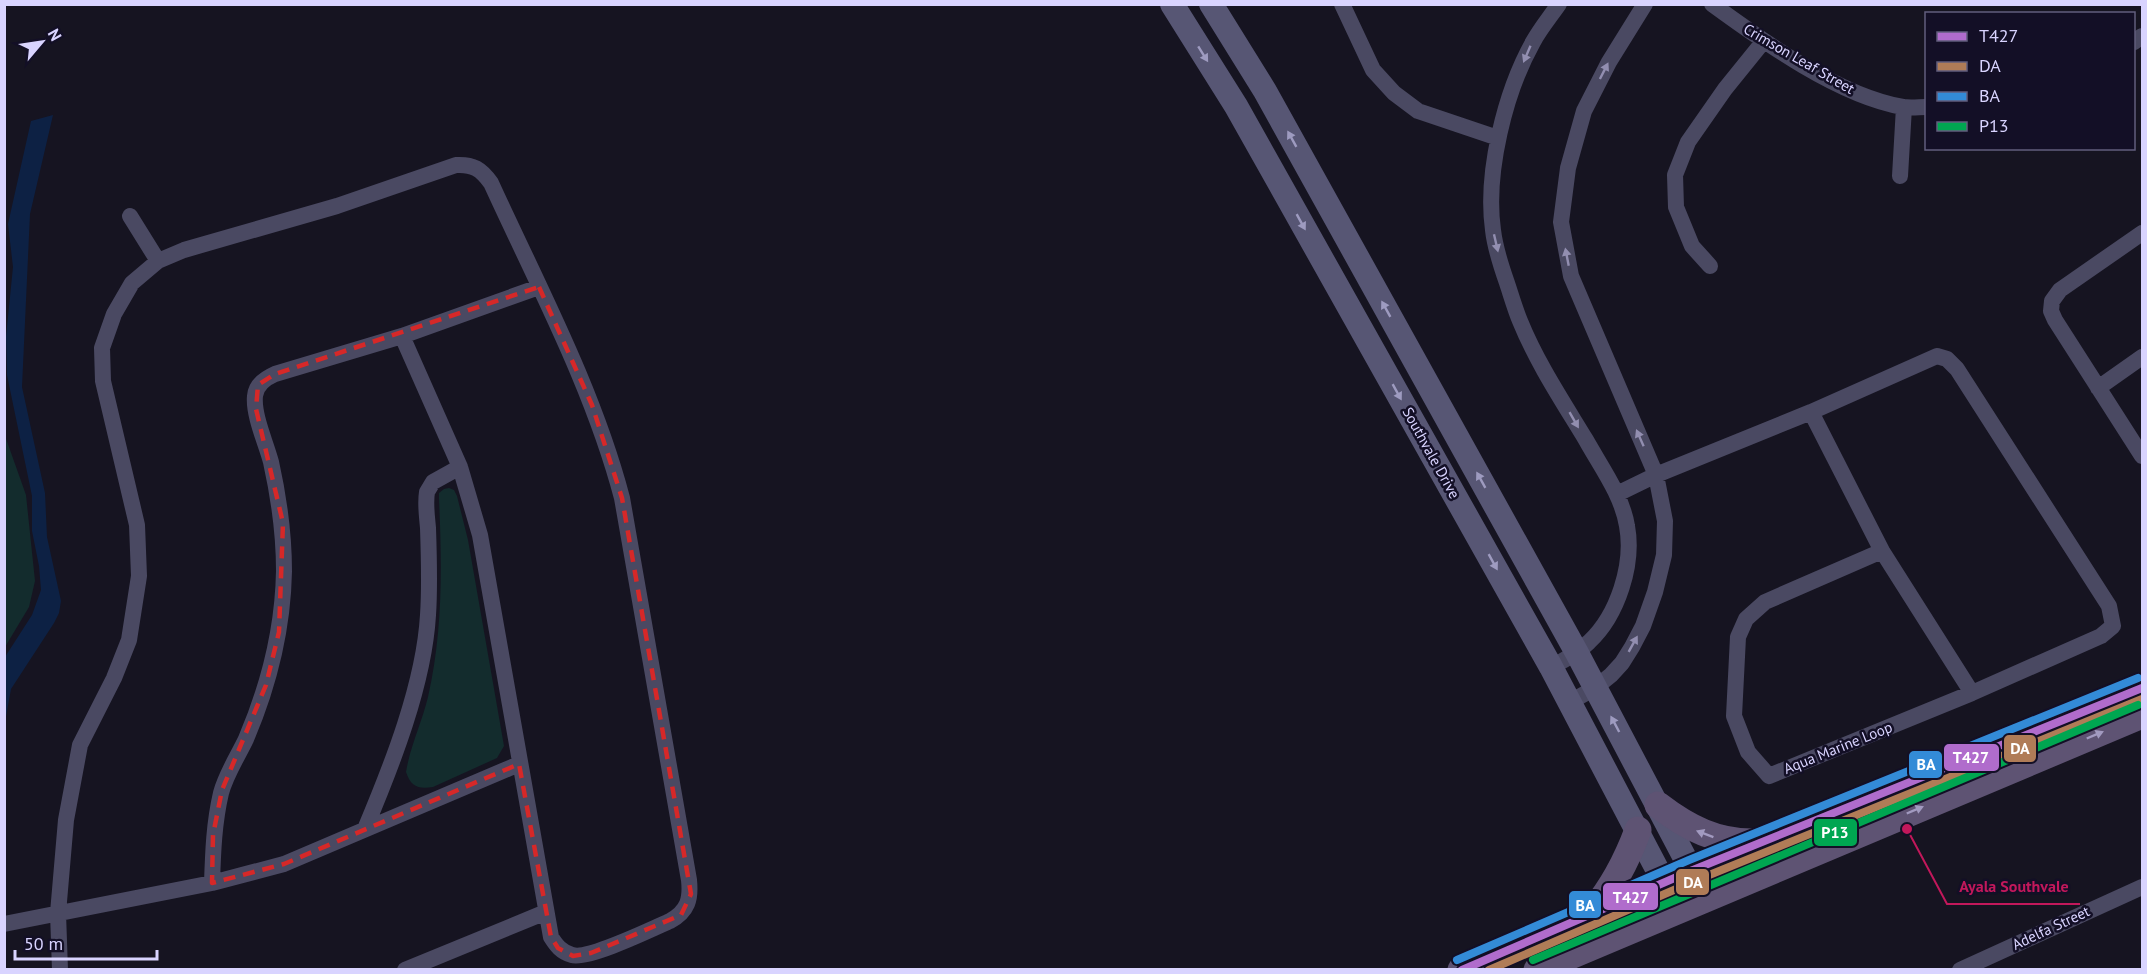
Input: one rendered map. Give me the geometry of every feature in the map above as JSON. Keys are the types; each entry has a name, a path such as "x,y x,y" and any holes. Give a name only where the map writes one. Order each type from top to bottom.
{"main road":[{"path":"1461,969 1760,842 2142,688"},
{"path":"1536,969 2142,715"},
{"path":"1658,804 1688,827 1705,834 1723,840 1760,842"},
{"path":"1589,915 1614,884 1632,849 1638,830"}],"street":[{"name":"Southvale Drive","path":"1172,4 1236,106 1551,667 1678,909"},
{"name":"Southvale Drive","path":"1211,4 1265,91 1577,653 1706,898"},
{"path":"1342,4 1373,70 1394,93 1418,111 1498,138"},
{"path":"1551,667 1577,653 1605,622 1612,611 1623,582 1630,551 1627,524 1617,494 1539,359 1520,321 1500,262 1493,230 1491,197 1498,138 1515,83 1533,41 1559,4"},
{"path":"1570,702 1595,688 1622,663 1643,626 1655,592 1664,555 1665,521 1656,475 1571,276 1561,222 1568,168 1584,111 1609,62 1645,4"},
{"name":"Crimson Leaf Street","path":"1712,4 1763,42 1840,86 1904,107 1925,107"},
{"path":"1710,266 1692,246 1676,207 1675,175 1688,142 1725,89 1763,42"},
{"path":"1900,176 1904,107"},
{"path":"60,969 58,913 66,820 80,745 114,678 129,640 139,576 137,525 103,381 102,348 114,314 132,283 158,261 184,250 337,206 456,165 475,166 491,183 592,405 609,451 622,498 691,894 688,906 681,915 670,921 591,953 573,956 558,948 551,937 480,535 460,467 402,336"},
{"path":"130,216 158,261"},
{"path":"2142,233 2060,290 2052,301 2051,311 2142,456"},
{"path":"212,883 213,835 222,790 246,739 266,685 279,632 284,572 283,523 271,461 256,409 255,395 258,385 275,374 402,336 539,287"},
{"path":"1617,494 1656,475 1811,412 1937,356 1947,358 1957,369 2109,606 2113,626 2101,636 1972,693 1882,551 1811,412"},
{"path":"2098,388 2142,357"},
{"path":"365,829 394,758 411,702 424,647 430,579 427,492 433,482 460,467"},
{"name":"Aqua Marine Loop","path":"1882,551 1766,602 1746,619 1738,637 1734,716 1748,752 1769,776 1972,693"},
{"path":"4,924 212,883 284,864 519,764"},
{"name":"Adelfa Street","path":"1960,969 2142,887"},
{"path":"405,969 546,912"}],"highlighted area":[{"path":"539,287 592,405 622,498 691,894 681,915 591,953 573,956 558,948 551,937 519,764 284,864 212,883 213,835 222,790 266,685 279,632 283,523 256,409 258,385 275,374"}],"green space":[{"path":"4,433 26,495 35,581 29,607 5,647"},
{"path":"449,488 454,490 457,496 468,540 504,746 497,758 433,787 423,788 413,784 406,772 433,672 440,598 439,493"}],"water":[{"path":"53,115 30,214 22,387 45,493 47,537 61,601 54,623 11,689 5,722 5,657 32,615 41,590 32,531 32,496 7,375 6,337 13,267 8,224 31,121"}],"transit line":[{"name":"BA","path":"1457,960 1689,860 2138,678"},
{"name":"T427","path":"1462,970 1693,870 2142,688"},
{"name":"DA","path":"1489,970 1697,880 2142,699"},
{"name":"P13","path":"1533,960 2138,705"}],"place":[{"name":"Ayala Southvale","path":"1907,829"}]}
